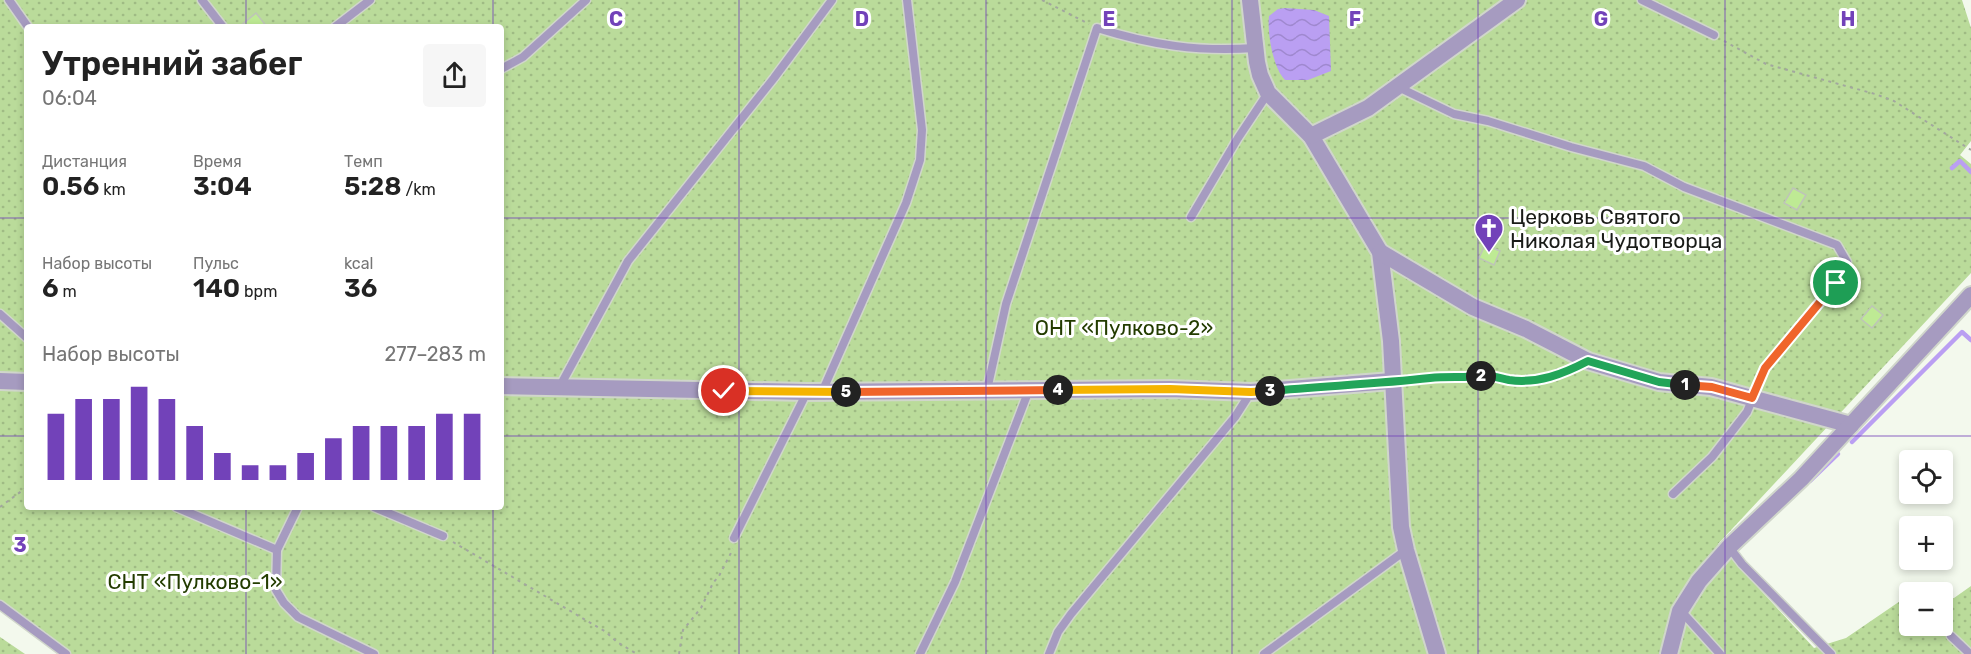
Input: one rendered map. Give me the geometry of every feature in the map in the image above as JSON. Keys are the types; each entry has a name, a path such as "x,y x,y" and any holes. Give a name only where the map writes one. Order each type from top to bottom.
{"street":[{"path":"1250,0 1260,75 1268,93 1311,136 1380,252 1391,341 1401,527 1437,654"},
{"path":"1311,136 1368,108 1517,0"},
{"path":"1380,252 1473,307 1526,329 1588,361 1659,382 1712,387 1851,424"},
{"path":"1669,654 1680,611 1699,581 1729,547 1801,479 1971,295"},
{"path":"0,381 24,382"},
{"path":"504,387 814,392 1170,389 1251,392 1392,381"}],"lane":[{"path":"9,0 26,24"},
{"path":"202,0 221,24"},
{"path":"339,24 370,0"},
{"path":"504,67 523,57 586,0"},
{"path":"559,388 628,261 774,78 832,0"},
{"path":"734,538 814,392 906,203 920,160 922,130 907,0"},
{"path":"1642,0 1714,35"},
{"path":"987,390 1006,304 1096,28 1133,39 1187,49 1255,48"},
{"path":"1398,87 1454,114 1488,121 1571,147 1644,166 1683,188 1837,245 1846,262 1836,283 1765,368 1747,412 1712,457 1673,494"},
{"path":"1191,217 1268,93"},
{"path":"0,314 24,335"},
{"path":"920,654 955,582 1029,390"},
{"path":"1049,654 1058,632 1071,614 1235,417 1251,392"},
{"path":"183,510 277,550"},
{"path":"297,510 277,550 276,590 284,603 298,617 374,654"},
{"path":"381,510 443,536"},
{"path":"1729,547 1742,564 1832,654"},
{"path":"1264,654 1406,550"},
{"path":"0,605 66,654"},
{"path":"1680,611 1719,654"},
{"path":"1951,636 1970,654"}],"path":[{"path":"1042,0 1096,28"},
{"path":"1714,35 1766,64 1875,93 1894,101 1971,150"},
{"path":"1392,381 1484,376 1519,380 1546,379 1588,361"},
{"path":"0,507 24,489"},
{"path":"443,536 606,632 637,654"},
{"path":"679,654 683,630 701,608 713,583 731,556 734,538"}],"green space":[{"name":"ОНТ «Пулково-2»","path":"0,0 1962,0 1971,28 1971,141 1960,155 1971,164 1971,273 1718,544 1814,648 1846,638 1899,602 1899,636 1953,636 1953,598 1971,586 1971,654 67,654 0,606"},
{"path":"0,637 25,654 0,654"}],"water":[{"path":"1278,9 1314,10 1329,16 1331,71 1308,80 1285,80 1281,75 1272,50 1269,16"}],"building":[{"path":"256,13 265,24 243,24"},
{"path":"1793,188 1806,195 1797,210 1784,203"},
{"name":"Церковь Святого Николая Чудотворца","path":"1485,245 1500,251 1494,265 1479,258"},
{"path":"1872,306 1883,315 1872,328 1861,319"}],"waterway":[{"path":"1952,168 1960,161 1971,172"},
{"path":"1852,442 1962,332 1971,340"},
{"path":"1810,481 1838,454"}],"place":[{"name":"Церковь Святого Николая Чудотворца","path":"1489,254"}],"route":[{"path":"724,391 1170,389 1251,392 1431,378 1491,376 1510,380 1546,379 1588,361 1659,382 1712,387 1752,398 1765,368 1836,283"}],"park label":[{"name":"СНТ «Пулково-1»","path":"195,581"}]}
